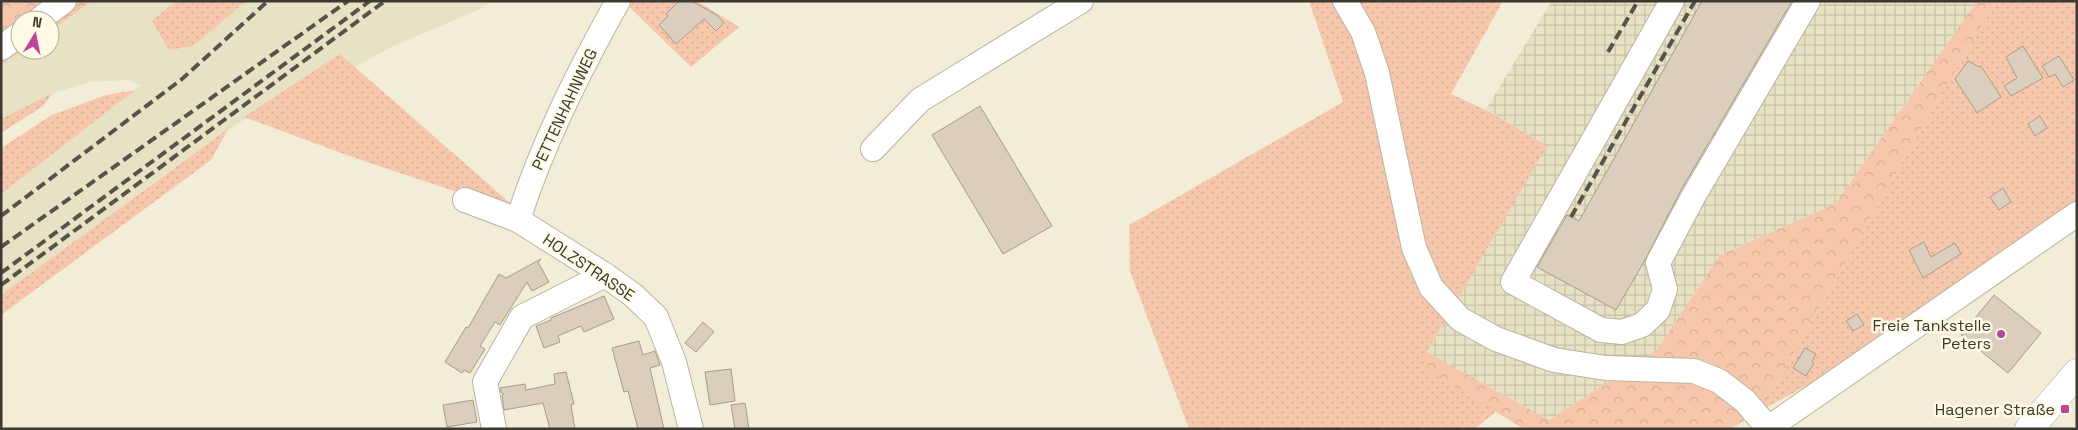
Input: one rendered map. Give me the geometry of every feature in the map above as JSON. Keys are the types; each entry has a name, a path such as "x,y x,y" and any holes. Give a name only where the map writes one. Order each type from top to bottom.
{"main road":[{"path":"2029,429 2077,373"}],"street":[{"path":"52,10 64,1"},
{"name":"PETTENHAHNWEG","path":"518,220 530,181 579,76 618,1"},
{"path":"873,149 920,100 1081,1"},
{"path":"1345,1 1363,32 1377,73 1414,248 1431,286 1460,319 1496,339 1554,360 1606,368 1694,371 1719,381 1746,401 1768,428 2077,214"},
{"path":"1672,1 1513,282 1601,330 1622,332 1628,330 1642,325 1658,310 1665,289 1658,263 1698,188 1808,1"},
{"name":"HOLZSTRASSE","path":"465,200 518,220 605,275 633,295 656,317 674,362 691,429"},
{"path":"494,429 484,382 522,317 605,275"}],"shaded area":[{"path":"92,1 492,1 480,9 391,47 355,67 340,54 186,159 1,295 1,194 141,85 127,80 89,82 53,93 1,119 1,65 10,59 60,60 60,24"},
{"path":"1552,1 1977,1 1835,204 1720,255 1656,351 1549,420 1427,352 1546,146 1486,109"}],"green space":[{"path":"1,1 92,1 60,24 60,10 10,10 10,59 1,65"},
{"path":"176,1 246,1 193,46 169,50 152,21"},
{"path":"623,1 697,1 739,27 691,67"},
{"path":"1309,1 1503,1 1451,94 1490,112 1547,146 1427,352 1496,412 1474,429 1189,429 1130,271 1129,225 1343,102"},
{"path":"1977,1 1996,1 1929,115 1762,410 1730,429 1524,429 1426,369 1427,352 1549,420 1656,351 1720,255 1835,204"},
{"path":"1996,1 2077,1 2077,205 1896,337 1762,410 1929,115"},
{"path":"340,54 510,203 496,205 355,158 244,117"},
{"path":"135,90 1,194 1,148 52,115 106,95"},
{"path":"53,93 43,106 1,133 1,119"},
{"path":"228,129 211,160 1,315 1,295"}],"building":[{"path":"679,1 692,1 718,16 724,23 716,31 704,19 676,44 659,25 668,16 666,14"},
{"path":"1702,1 1792,1 1681,190 1645,260 1616,310 1537,267 1567,215 1579,221"},
{"path":"2023,46 2043,78 2011,96 2004,86 2017,78 2006,57"},
{"path":"2059,56 2074,80 2063,87 2055,74 2049,77 2042,66"},
{"path":"1968,61 1979,67 1981,66 2001,97 1977,113 1955,79"},
{"path":"980,106 1052,226 1003,254 932,135"},
{"path":"2040,116 2047,128 2035,136 2028,124"},
{"path":"2003,188 2011,202 1999,210 1990,197"},
{"path":"1924,242 1931,257 1955,243 1961,254 1923,278 1909,250"},
{"path":"541,259 538,262 549,282 532,291 527,282 500,325 495,322 480,346 485,349 470,373 464,370 462,373 445,362 466,327 468,328 499,274 506,278"},
{"name":"Freie Tankstelle Peters","path":"1994,295 2041,333 2008,373 1961,335"},
{"path":"604,296 614,319 584,332 581,326 558,336 560,342 544,348 536,326"},
{"path":"1857,314 1864,325 1853,331 1846,321"},
{"path":"703,322 714,332 696,352 685,343"},
{"path":"639,341 643,355 655,351 660,365 650,368 664,429 638,429 628,391 624,392 612,348"},
{"path":"1805,348 1816,354 1812,362 1814,363 1806,376 1793,368"},
{"path":"731,369 735,401 710,405 705,372"},
{"path":"566,372 574,404 571,405 575,429 550,429 543,403 504,410 502,395 504,394 500,388 525,384 526,390 555,384 554,374"},
{"path":"473,400 477,422 447,427 443,405"},
{"path":"745,403 749,429 735,429 731,405"}],"railway":[{"path":"1,216 182,79 268,1"},
{"path":"1,247 348,1"},
{"path":"1,273 370,1"},
{"path":"1,285 385,1"},
{"path":"1608,52 1638,1"},
{"path":"1571,217 1695,1"}],"place":[{"name":"Freie Tankstelle Peters","path":"2001,334"},
{"name":"Hagener Straße","path":"2065,409"}]}
